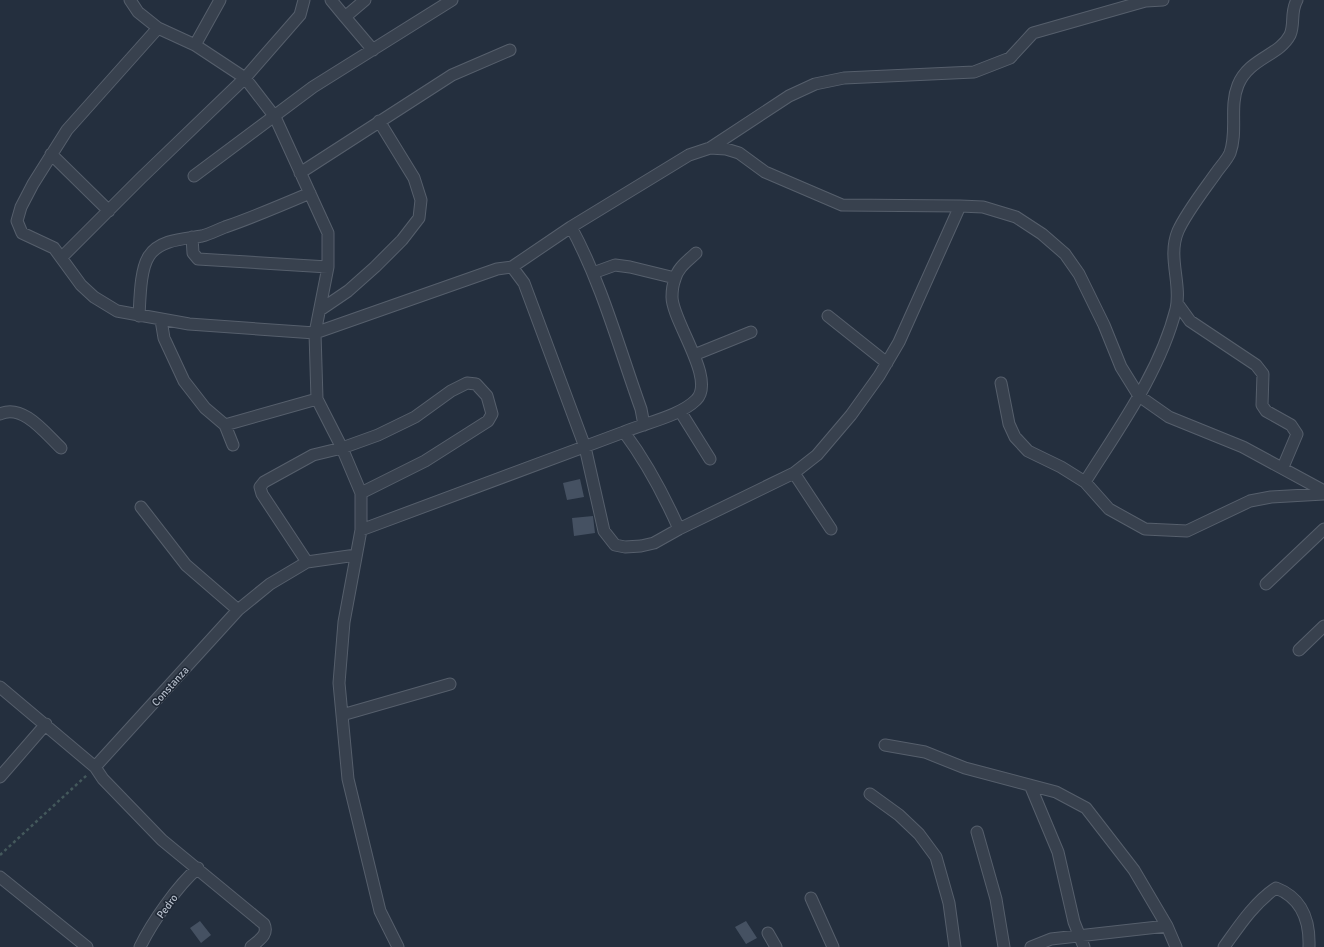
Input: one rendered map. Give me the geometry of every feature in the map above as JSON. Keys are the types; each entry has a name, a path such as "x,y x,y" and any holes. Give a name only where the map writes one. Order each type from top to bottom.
{"street":[{"path":"130,0 138,12 158,28 195,46 245,78 275,117 328,233 328,267 315,333 317,399 342,448 361,493 361,530 344,622 339,683 348,779 371,881 380,911 398,947"},
{"path":"195,46 220,0"},
{"path":"62,257 245,78 300,15 304,0"},
{"path":"331,0 373,50"},
{"path":"345,17 365,0"},
{"path":"194,176 275,117 313,87 452,0"},
{"path":"158,28 67,130 51,154 21,207 17,221 22,233 54,248 81,285 94,297 117,311 188,324 315,333 497,269 512,267 571,227 690,156 710,148 789,96 815,84 844,78 974,72 1010,58 1033,33 1147,1 1162,0"},
{"path":"1085,482 1138,396 1170,331 1177,303 1173,249 1178,231 1230,154 1234,132 1233,107 1238,86 1249,67 1273,52 1290,35 1292,8 1297,0"},
{"path":"300,173 452,75 510,50"},
{"path":"320,310 348,291 375,267 402,240 419,218 421,200 414,178 379,121"},
{"path":"710,148 726,149 739,153 766,172 842,205 983,207 1016,217 1042,234 1065,254 1079,274 1104,325 1121,367 1138,396 1169,417 1243,447 1282,467 1324,492"},
{"path":"51,154 109,211"},
{"path":"139,316 145,266 149,255 159,246 173,240 203,235 256,217 310,193"},
{"path":"512,267 524,283 585,447 604,531 615,545 625,547 654,543 679,529 794,473 817,455 851,415 887,363 899,342 960,206"},
{"path":"571,227 593,273 641,409 644,424"},
{"path":"192,237 193,253 198,259 328,267"},
{"path":"361,530 680,411 696,401 700,395 702,386 694,355 679,320 672,298 675,278 681,266 696,253"},
{"path":"593,273 614,265 630,267 675,278"},
{"path":"1177,303 1190,321 1256,365 1262,374 1262,405 1266,412 1291,425 1297,434 1282,467"},
{"path":"828,316 887,363"},
{"path":"161,320 164,338 184,381 205,408 225,425 233,445"},
{"path":"694,355 751,332"},
{"path":"307,562 262,494 260,487 264,482 313,455 342,448 378,435 415,417 451,391 467,383 476,384 486,396 492,414 488,421 425,461 361,493"},
{"path":"1001,383 1009,424 1015,437 1028,451 1060,467 1085,482 1109,509 1145,529 1187,531 1250,501 1271,497 1324,492"},
{"path":"225,425 317,399"},
{"path":"0,414 7,411 23,413 62,448"},
{"path":"680,411 710,459"},
{"path":"624,432 650,471 679,529"},
{"path":"794,473 831,529"},
{"path":"141,507 186,565 238,610"},
{"path":"1266,584 1324,529"},
{"name":"Constanza","path":"95,767 238,610 270,584 307,562 356,555"},
{"path":"1299,650 1324,626"},
{"path":"342,715 450,684"},
{"path":"0,687 46,724 95,767 103,779 162,840 198,868 264,924 266,929 265,934 251,947"},
{"path":"0,777 46,724"},
{"path":"885,745 925,752 965,768 1056,792 1086,808 1134,870 1166,926 1176,947"},
{"path":"1030,786 1058,852 1074,922 1081,936 1084,947"},
{"path":"870,794 904,820 919,834 936,857 949,903 955,947"},
{"path":"977,832 996,899 1004,947"},
{"name":"Pedro","path":"140,947 157,918 189,876 198,868"},
{"path":"0,877 87,947"},
{"path":"1224,947 1244,919 1266,895 1276,888 1289,893 1305,913 1310,932 1309,947"},
{"path":"811,898 833,947"},
{"path":"1031,947 1051,939 1166,926"},
{"path":"768,933 776,947"}],"path":[{"path":"0,855 95,767"}],"building":[{"path":"580,479 584,497 567,500 563,483"},
{"path":"593,516 595,533 574,536 572,518"},
{"path":"200,921 211,935 201,943 190,928"},
{"path":"746,921 757,938 746,944 735,927"}]}
